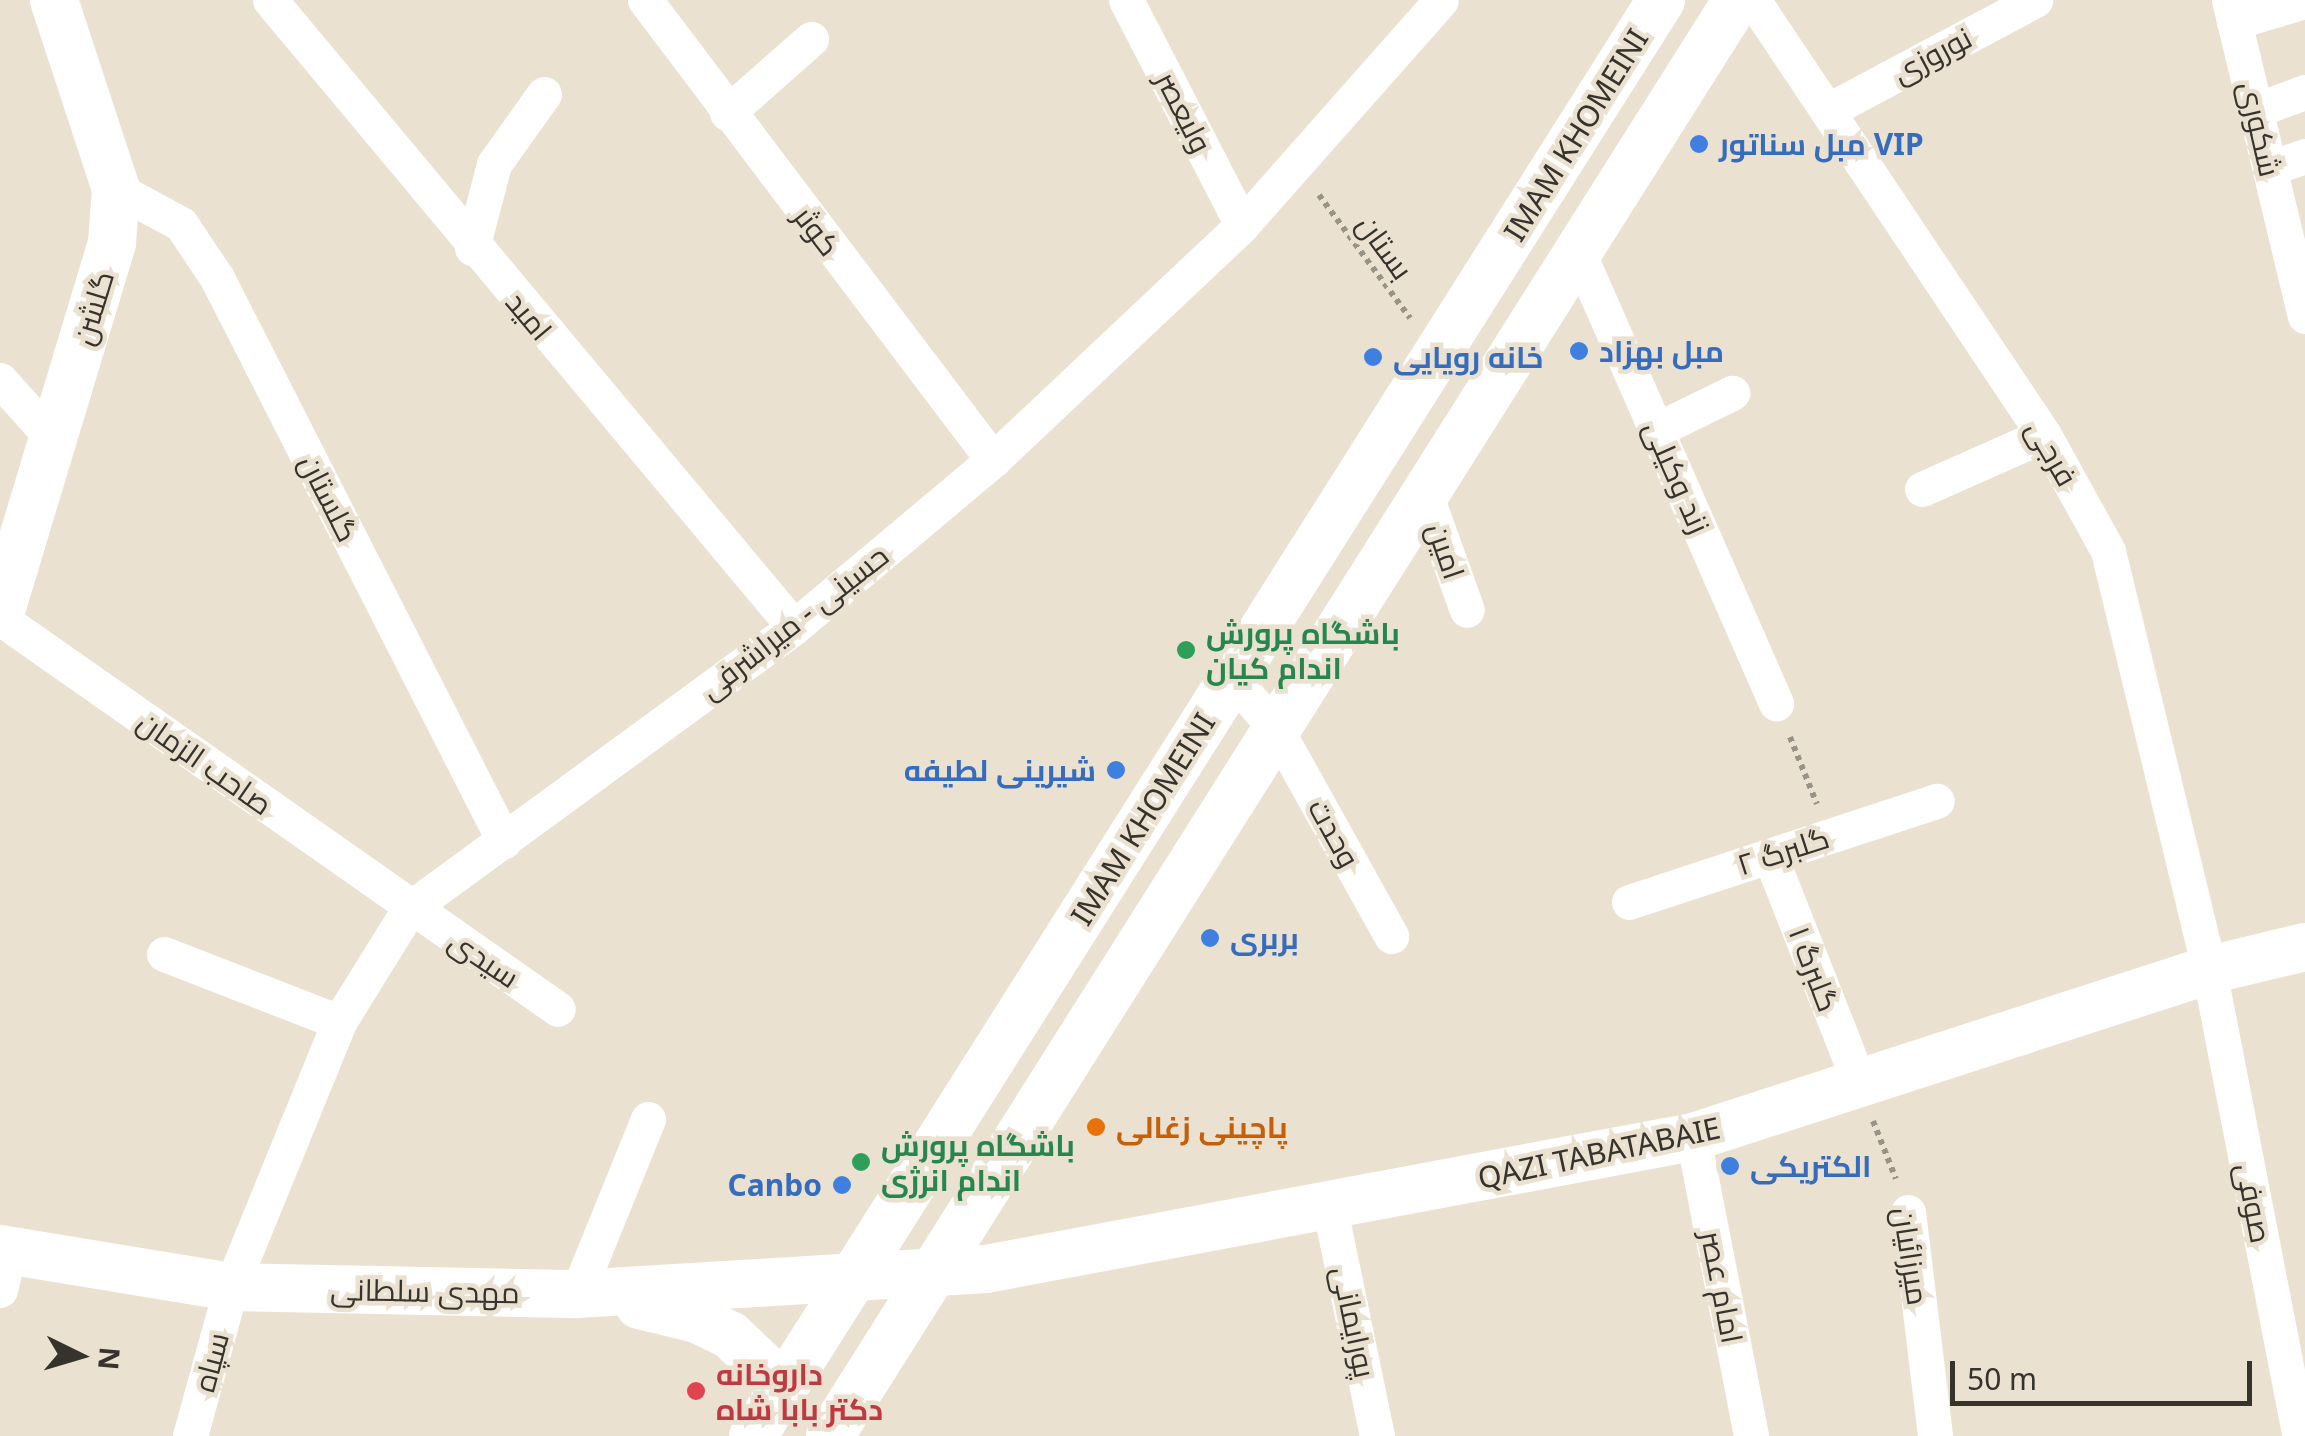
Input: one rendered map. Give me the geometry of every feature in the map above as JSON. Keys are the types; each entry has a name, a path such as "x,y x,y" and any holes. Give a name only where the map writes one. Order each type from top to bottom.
{"main road":[{"name":"گلشن","path":"0,616 112,243 116,189 54,0"},
{"name":"IMAM KHOMEINI","path":"753,1436 1661,0"},
{"path":"833,1434 1737,0"},
{"name":"QAZI TABATABAIE","path":"852,1278 986,1268 1330,1209 1693,1137 2209,970 2305,948"},
{"name":"مهدی سلطانی","path":"3,1263 231,1287 577,1294 852,1278"},
{"path":"577,1294 698,1318 762,1360 784,1386"}],"street":[{"name":"امید","path":"270,0 472,248 794,627"},
{"name":"کوثر","path":"645,0 994,460"},
{"name":"ولیعصر","path":"1126,0 1242,224"},
{"name":"فرجی","path":"1753,0 2044,435 2108,551 2209,970"},
{"name":"نوروزی","path":"1829,110 2035,0"},
{"path":"2232,11 2305,0"},
{"name":"حسینی - میراشرفی","path":"231,1287 338,1022 409,909 794,627 994,460 1242,224 1297,166 1423,7"},
{"name":"شکوری","path":"2232,11 2300,272 2305,316"},
{"path":"727,113 812,39"},
{"path":"2256,110 2305,92"},
{"path":"472,248 494,164 544,94"},
{"path":"2270,168 2305,156"},
{"name":"گلستان","path":"116,189 182,224 217,278 504,842"},
{"name":"زند وکیلی","path":"1578,252 1776,704"},
{"path":"0,380 54,440"},
{"path":"1656,430 1732,393"},
{"path":"1922,489 2044,435"},
{"name":"امین","path":"1426,493 1466,610"},
{"name":"صاحب الزمان","path":"0,616 409,909"},
{"name":"وحدت","path":"1232,678 1276,729 1392,936"},
{"name":"گلبرگ ۲","path":"1629,902 1937,800"},
{"name":"گلبرگ ۱","path":"1770,856 1859,1082"},
{"name":"سیدی","path":"409,909 558,1008"},
{"path":"164,954 338,1022"},
{"name":"صوفی","path":"2209,970 2300,1436"},
{"path":"577,1294 648,1119"},
{"name":"امام عصر","path":"1693,1137 1751,1436"},
{"name":"پورایمانی","path":"1330,1209 1378,1436"},
{"name":"میرزائیان","path":"1908,1212 1935,1436"},
{"name":"سپاه","path":"190,1436 231,1287"}],"path":[{"name":"بستان","path":"1297,166 1437,354"},
{"path":"1776,704 1830,836"},
{"name":"میرزائیان","path":"1859,1082 1908,1212"}],"place":[{"name":"مبل سناتور VIP","path":"1699,144"},
{"name":"مبل بهزاد","path":"1579,351"},
{"name":"خانه رویایی","path":"1373,357"},
{"name":"باشگاه پرورش اندام کیان","path":"1186,650"},
{"name":"شیرینی لطیفه","path":"1116,770"},
{"name":"بربری","path":"1210,938"},
{"name":"پاچینی زغالی","path":"1096,1127"},
{"name":"باشگاه پرورش اندام انرژی","path":"861,1162"},
{"name":"الکتریکی","path":"1730,1166"},
{"name":"Canbo","path":"842,1185"},
{"name":"داروخانه دکتر بابا شاه","path":"696,1391"}]}
